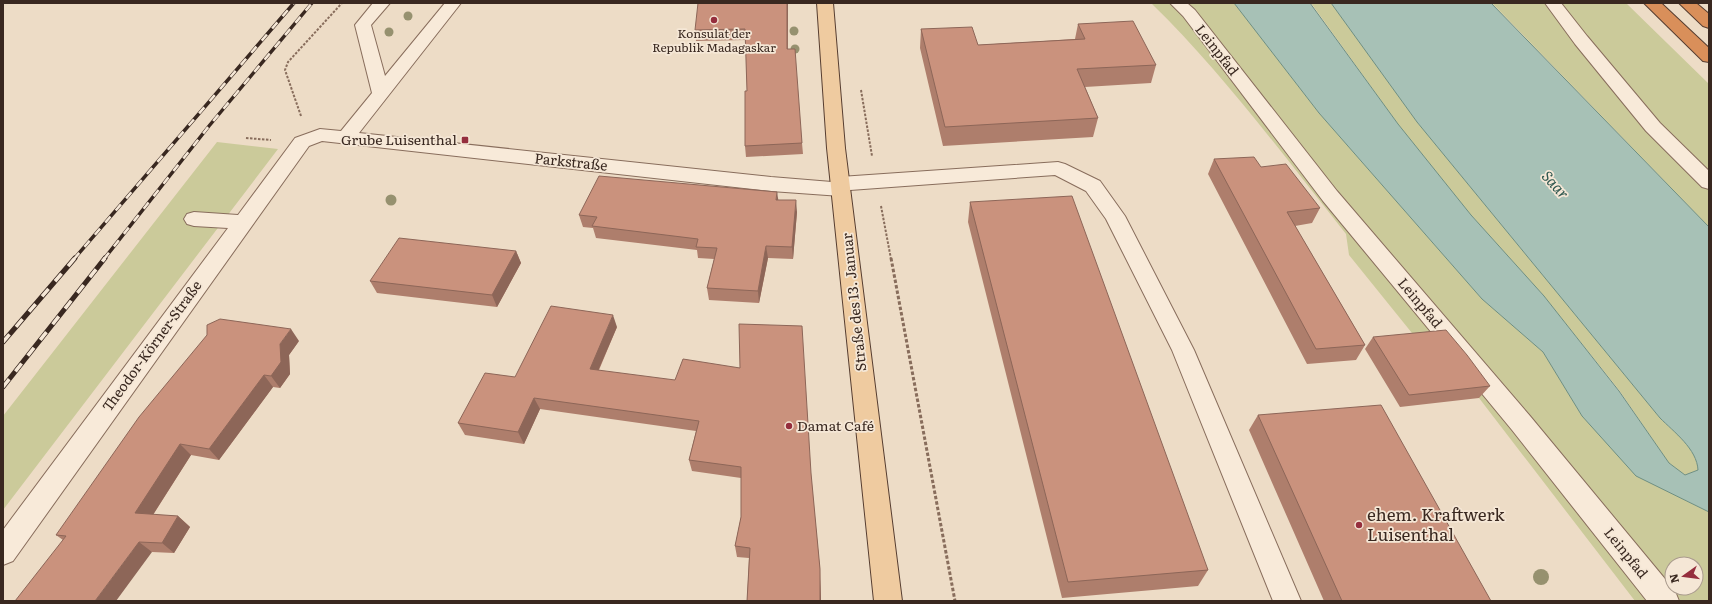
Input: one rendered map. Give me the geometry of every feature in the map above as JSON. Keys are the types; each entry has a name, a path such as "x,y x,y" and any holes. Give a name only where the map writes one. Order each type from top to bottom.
{"highway":[{"path":"1652,3 1709,57"},
{"path":"1687,3 1704,18"}],"main road":[{"name":"Straße des 13. Januar","path":"825,3 840,186 888,601"}],"street":[{"path":"381,93 363,25 382,3"},
{"path":"346,137 452,3"},
{"name":"Leinpfad","path":"1178,3 1189,13 1330,196 1521,423 1665,601"},
{"path":"1553,3 1581,40 1653,127 1709,182"},
{"name":"Parkstraße","path":"302,142 320,135 346,137 770,184 840,186 876,181 1058,168 1093,186 1115,216 1183,350 1287,601"},
{"name":"Theodor-Körner-Straße","path":"3,552 302,142"},
{"path":"194,219 243,222"}],"path":[{"path":"302,142 301,116 285,70 288,62 342,3"},
{"path":"860,87 876,181 955,601"}],"shaded area":[{"path":"1151,3 1234,3 1319,113 1482,299 1543,352 1582,416 1636,475 1709,512 1709,601 1635,601 1479,398 1440,341 1420,343 1349,255 1346,234 1252,115 1203,58"},
{"path":"1311,3 1331,3 1417,122 1660,418 1684,441 1694,455 1698,470 1685,475 1669,463 1619,390 1544,296 1471,215 1398,124"},
{"path":"1492,3 1626,3 1709,84 1709,227"},
{"path":"217,142 278,149 3,510 3,416"}],"water":[{"name":"Saar","path":"1234,3 1310,3 1398,124 1471,215 1544,296 1619,391 1669,463 1685,475 1698,470 1694,455 1684,441 1660,418 1417,122 1331,3 1491,3 1709,227 1709,512 1636,476 1582,416 1543,352 1482,299 1319,113"}],"building":[{"path":"698,3 787,3 787,49 795,49 802,143 745,146 745,91 747,91 745,29 695,30"},
{"path":"1133,21 1156,65 1077,69 1098,118 945,127 921,29 972,27 978,45 1085,39 1078,24"},
{"path":"1254,157 1261,167 1286,164 1320,208 1287,212 1365,345 1316,349 1214,159"},
{"path":"599,176 777,192 776,200 796,200 792,247 766,246 758,291 707,288 717,248 696,247 698,239 592,226 597,217 579,215"},
{"path":"1072,196 1208,570 1068,582 970,202"},
{"path":"399,238 516,251 492,295 370,281"},
{"path":"551,306 613,315 590,369 675,380 683,359 740,368 739,324 802,326 811,473 820,569 820,601 747,601 750,548 735,546 741,517 741,467 689,460 699,421 534,398 518,432 458,423 485,373 515,377"},
{"path":"220,319 291,329 280,344 281,362 271,376 264,375 209,449 180,444 135,513 178,516 162,543 139,542 95,601 15,601 66,536 56,535 139,417 207,335 207,325"},
{"path":"1446,330 1490,386 1409,395 1373,337"},
{"name":"ehem. Kraftwerk Luisenthal","path":"1381,405 1491,601 1342,601 1258,415"}],"railway":[{"path":"74,259 294,3"},
{"path":"104,259 209,126 312,3"},
{"path":"3,342 75,258"},
{"path":"3,387 105,258"}],"place":[{"name":"Konsulat der Republik Madagaskar","path":"714,20"},
{"name":"Grube Luisenthal","path":"465,140"},
{"name":"Damat Café","path":"789,426"},
{"name":"ehem. Kraftwerk Luisenthal","path":"1359,525"}]}
